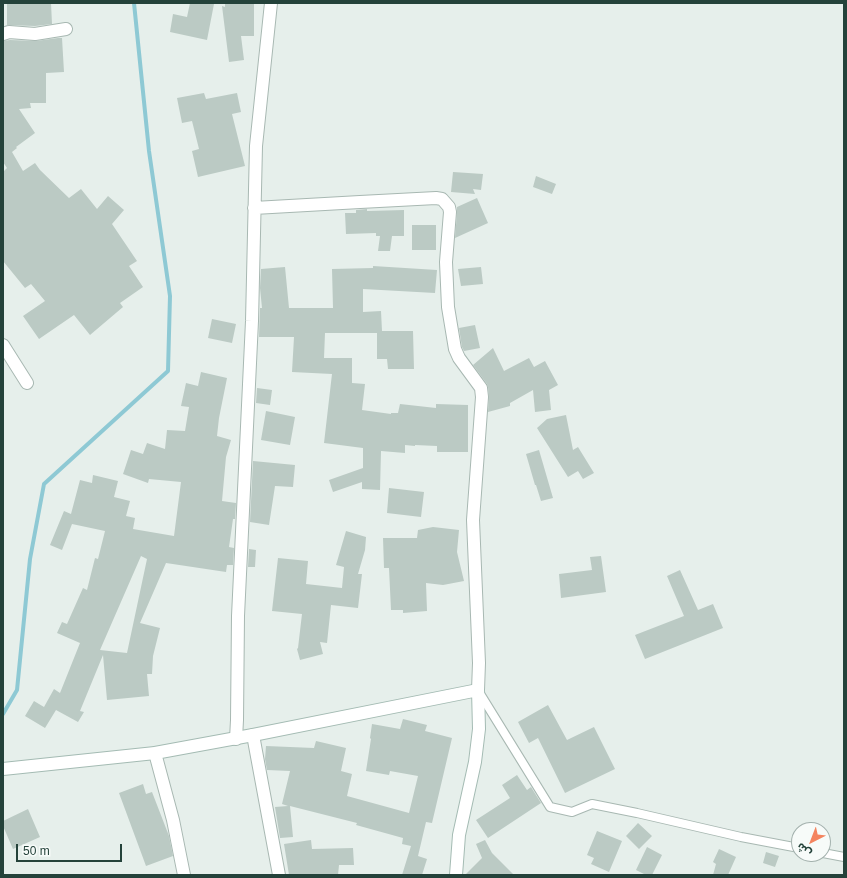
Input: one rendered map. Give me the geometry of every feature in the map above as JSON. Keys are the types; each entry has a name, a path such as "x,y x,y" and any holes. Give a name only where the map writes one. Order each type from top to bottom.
{"street":[{"path":"236,739 238,616 252,321 256,146 271,3"},
{"path":"3,34 9,32 35,34 66,29"},
{"path":"254,208 436,198 442,199 449,207 450,212 446,262 448,308 455,349 459,358 481,388 482,397 473,520 479,663 479,730 475,762 459,835 456,875"},
{"path":"3,345 27,383"},
{"path":"3,770 155,753 236,739 478,690"},
{"path":"254,735 279,875"},
{"path":"155,753 174,820 184,875"}],"lane":[{"path":"478,690 550,807 572,812 592,804 791,846"},
{"path":"831,855 844,857"}],"building":[{"path":"7,3 51,3 52,24 35,26 7,25"},
{"path":"190,3 214,4 207,40 170,32 173,14 187,17"},
{"path":"225,3 254,3 254,36 241,36 244,60 229,62 222,6 225,7"},
{"path":"62,38 64,72 46,73 46,103 30,103 31,108 19,109 35,133 16,147 17,148 12,152 23,171 35,163 40,170 69,198 81,189 97,209 108,196 124,210 112,224 137,261 129,266 143,287 120,303 123,307 90,335 74,315 39,339 23,316 45,301 31,284 25,288 3,261 3,172 7,168 3,162 3,41 36,41"},
{"path":"204,93 206,99 237,93 241,112 232,114 245,166 198,177 192,151 199,149 192,121 182,123 177,98"},
{"path":"453,172 483,174 481,190 473,189 475,194 451,192"},
{"path":"536,176 556,184 552,194 533,187"},
{"path":"477,198 488,223 455,238 457,207"},
{"path":"367,209 367,211 404,210 404,236 392,236 390,251 378,251 380,236 376,236 376,233 346,234 345,213 356,213 356,210"},
{"path":"412,225 436,225 436,250 412,250"},
{"path":"373,266 437,270 435,293 363,289 363,312 381,311 382,331 413,331 414,369 388,369 387,359 377,359 377,333 325,333 324,358 352,358 352,383 365,384 362,410 391,414 398,413 400,404 436,408 436,404 468,405 468,452 437,452 437,446 415,445 405,445 405,453 381,451 380,490 362,489 362,482 333,492 329,480 363,468 363,448 324,443 332,374 292,372 294,337 259,337 260,308 262,308 260,288 261,269 285,267 289,308 333,308 332,269 373,268"},
{"path":"481,267 483,284 461,286 458,269"},
{"path":"212,319 236,324 232,343 208,338"},
{"path":"475,325 480,348 464,351 459,328"},
{"path":"493,348 504,371 529,358 534,367 545,361 558,385 549,390 551,410 535,412 533,390 510,403 510,406 488,412 488,387 473,365"},
{"path":"201,372 227,378 217,436 231,440 226,457 222,501 236,503 235,519 233,519 229,547 234,548 233,565 227,565 226,572 166,563 140,623 160,628 153,656 152,674 147,674 149,696 107,700 103,655 80,711 84,712 78,722 56,710 45,728 25,716 34,701 44,707 54,689 60,693 80,643 57,633 62,622 67,624 83,588 87,590 95,558 98,559 105,531 72,524 62,550 50,545 64,511 71,514 80,480 92,483 93,475 118,481 114,497 130,501 126,516 135,518 133,529 174,536 181,482 149,479 148,483 123,474 131,450 143,454 147,443 165,449 167,430 185,431 189,407 181,406 186,383 198,386","holes":["141,556 147,559 127,653 100,650"]},
{"path":"257,388 272,390 270,405 256,403"},
{"path":"266,411 295,417 290,445 261,440"},
{"path":"566,415 573,450 578,447 594,473 583,479 578,471 568,477 537,428 547,419"},
{"path":"539,450 553,498 541,501 526,454"},
{"path":"253,461 295,465 293,487 275,486 269,525 250,522"},
{"path":"389,488 424,492 421,517 387,513"},
{"path":"433,527 459,530 457,552 464,581 443,585 426,583 427,611 403,613 403,610 391,610 389,568 384,568 383,538 417,538 418,530"},
{"path":"346,531 366,537 365,550 358,574 362,574 358,608 331,605 327,643 320,642 323,654 300,660 297,649 302,614 272,611 278,558 308,561 306,584 342,588 344,567 336,565"},
{"path":"249,549 256,550 255,567 248,567"},
{"path":"601,556 606,592 561,598 559,574 592,570 590,557"},
{"path":"680,570 698,610 713,604 723,628 645,659 635,635 684,616 667,576"},
{"path":"548,705 567,740 594,727 615,769 565,793 538,738 529,743 518,722"},
{"path":"403,719 427,725 425,731 452,738 432,823 426,822 418,856 427,859 422,875 402,875 411,846 402,844 403,838 356,825 357,823 290,806 293,837 280,838 275,807 288,806 282,804 290,771 267,770 265,759 266,746 314,748 316,741 346,748 341,771 352,774 347,796 409,813 418,776 390,771 389,775 366,771 372,724 400,729"},
{"path":"517,775 527,790 531,787 541,803 488,838 476,820 510,798 502,785"},
{"path":"143,784 146,794 152,792 169,836 173,856 146,866 119,793"},
{"path":"28,809 40,837 13,849 3,826 3,821"},
{"path":"638,823 652,836 639,849 626,836"},
{"path":"597,831 622,841 609,872 591,864 594,858 587,855"},
{"path":"311,840 312,849 353,848 354,865 339,865 338,875 289,875 284,844"},
{"path":"485,840 492,853 514,875 465,875 482,858 476,844"},
{"path":"647,847 662,855 652,875 646,875 636,870"},
{"path":"719,849 736,857 728,875 713,875 716,864 713,862"},
{"path":"766,852 779,856 775,867 763,863"}],"waterway":[{"path":"3,714 17,690 30,559 44,484 168,371 170,296 149,151 134,3"}]}
